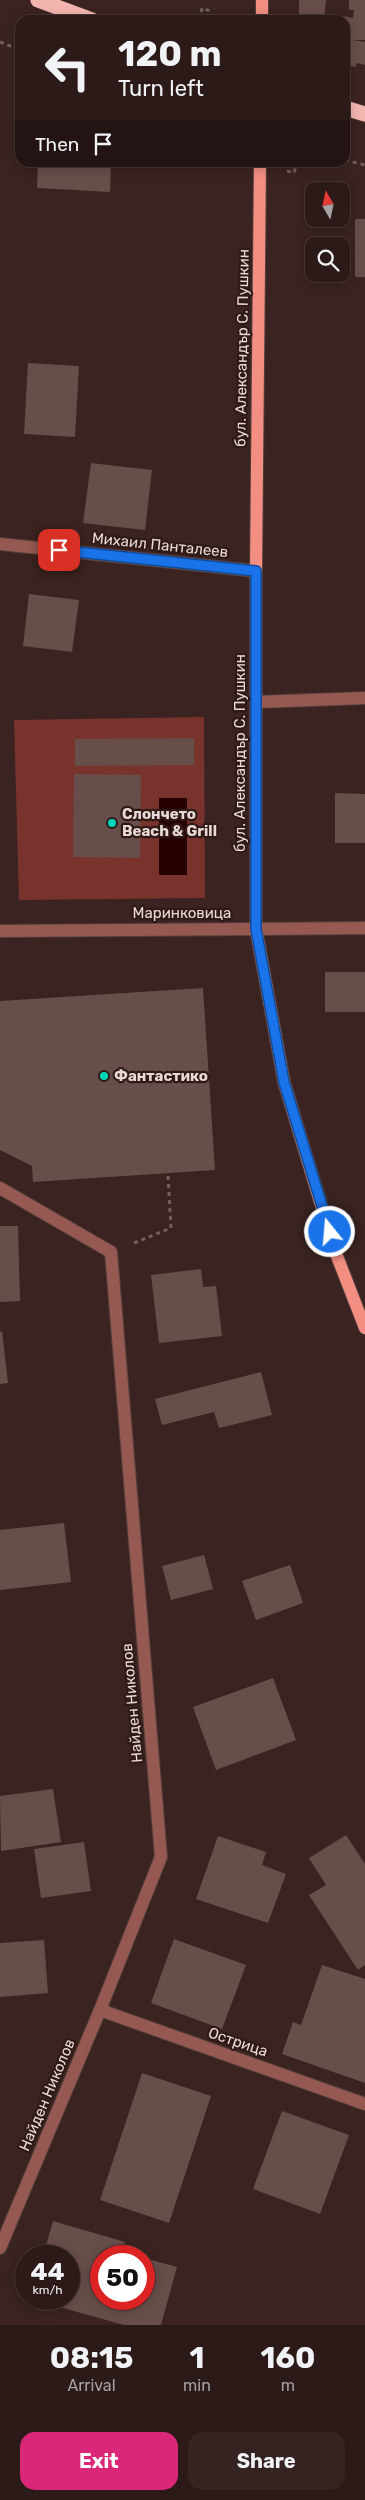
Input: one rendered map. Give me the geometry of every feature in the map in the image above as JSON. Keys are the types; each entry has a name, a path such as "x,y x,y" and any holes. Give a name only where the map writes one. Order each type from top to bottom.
{"highway":[{"path":"38,0 78,15"},
{"path":"350,110 365,114"}],"main road":[{"path":"262,0 262,15"},
{"name":"бул. Александър С. Пушкин","path":"260,167 256,571 256,929 284,1082 336,1251 365,1328"}],"street":[{"name":"Михаил Панталеев","path":"0,544 256,571"},
{"path":"257,702 365,698"},
{"name":"Маринковица","path":"0,931 365,928"},
{"path":"0,1188 111,1252"},
{"name":"Найден Николов","path":"0,2248 100,2010 160,1857 111,1252"},
{"name":"Острица","path":"100,2010 365,2104"}],"path":[{"path":"201,15 202,8 213,12"},
{"path":"0,42 15,48"},
{"path":"350,161 365,165"},
{"path":"287,171 294,173 296,167"},
{"path":"111,1252 170,1228 168,1176"}],"shaded area":[{"path":"204,717 205,898 19,900 14,720"},
{"path":"159,798 187,798 187,875 159,875"}],"building":[{"path":"299,0 326,0 324,15 299,15"},
{"path":"349,0 365,0 365,40 353,40 365,42 365,65 356,63 356,67 350,66 350,17 353,18 354,10 349,10"},
{"path":"38,167 111,167 110,192 37,188"},
{"path":"355,219 365,219 365,277 355,277"},
{"path":"28,363 79,366 75,437 24,434"},
{"path":"91,463 152,470 145,530 83,523"},
{"path":"29,594 79,600 72,652 23,646"},
{"path":"194,738 194,765 75,766 75,739"},
{"path":"74,774 141,775 140,858 73,857"},
{"path":"335,793 365,794 365,843 335,843"},
{"path":"325,972 365,972 365,1012 325,1012"},
{"name":"Фантастико","path":"203,988 215,1170 33,1182 32,1166 0,1150 0,1001"},
{"path":"0,1226 18,1226 20,1301 0,1302"},
{"path":"201,1269 203,1287 216,1286 222,1336 159,1343 151,1275"},
{"path":"2,1331 8,1383 0,1384 0,1332"},
{"path":"261,1372 272,1415 219,1428 214,1412 162,1425 155,1399"},
{"path":"64,1523 71,1582 0,1590 0,1530"},
{"path":"204,1555 213,1589 171,1600 162,1566"},
{"path":"290,1565 303,1603 256,1620 242,1581"},
{"path":"273,1678 296,1740 216,1770 193,1707"},
{"path":"53,1789 61,1842 1,1851 0,1796"},
{"path":"346,1835 365,1864 365,1965 358,1970 309,1895 326,1885 309,1858"},
{"path":"218,1836 266,1852 262,1865 286,1874 268,1923 196,1899"},
{"path":"84,1842 91,1891 41,1898 34,1849"},
{"path":"174,1939 246,1965 222,2029 151,2003"},
{"path":"44,1940 48,1993 0,1997 0,1943"},
{"path":"322,1965 365,1979 365,2083 282,2054 293,2022 301,2025"},
{"path":"142,2073 211,2096 169,2223 100,2200"},
{"path":"282,2111 349,2135 320,2214 253,2189"},
{"path":"53,2221 125,2242 124,2245 90,2245 90,2310 155,2310 155,2261 177,2267 161,2325 124,2325 70,2310 80,2310 80,2245 46,2245"}],"place":[{"name":"Слончето Beach & Grill","path":"112,823"},
{"name":"Фантастико","path":"104,1076"}],"route":[{"path":"59,550 256,571 256,929 284,1082 330,1232"}]}
